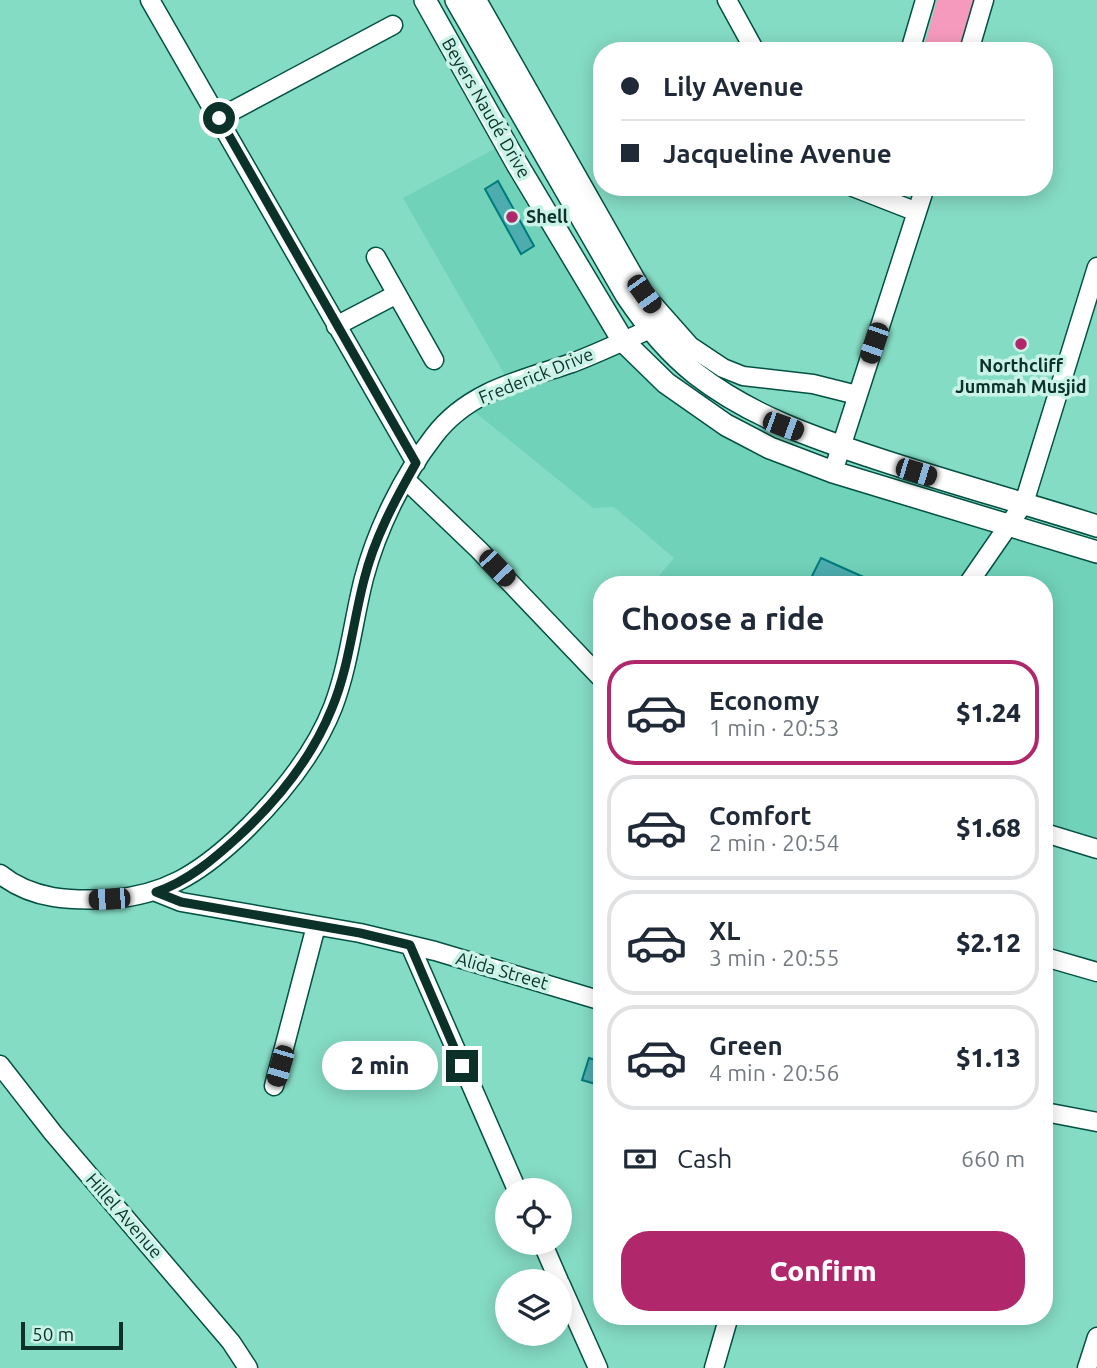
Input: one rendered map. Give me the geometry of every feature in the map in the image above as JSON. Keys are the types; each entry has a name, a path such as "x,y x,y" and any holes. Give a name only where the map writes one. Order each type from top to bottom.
{"main road":[{"name":"Beyers Naudé Drive","path":"425,0 517,164 623,341 666,383 726,425 770,448 833,472 1012,524 1097,552"},
{"name":"Beyers Naudé Drive","path":"456,0 626,295 650,329 688,367 729,396 783,426 840,447 1097,526"}],"street":[{"path":"150,0 416,463"},
{"path":"477,0 644,294 670,326 706,358 743,376 813,384 857,395"},
{"path":"727,0 750,42"},
{"path":"913,42 925,0"},
{"path":"972,42 984,0"},
{"path":"219,118 393,25"},
{"path":"880,196 917,212"},
{"path":"833,472 922,196"},
{"path":"376,257 434,360"},
{"path":"974,576 1024,503 1094,291 1097,267"},
{"path":"336,326 397,294"},
{"name":"Frederick Drive","path":"0,874 15,884 49,897 94,900 156,892 183,880 223,850 279,796 318,738 342,677 373,550 406,480 446,423 475,399 513,381 573,362 650,329"},
{"path":"406,480 479,550 593,670"},
{"path":"1053,835 1097,849"},
{"name":"Alida Street","path":"156,892 181,902 410,945 593,998"},
{"path":"274,1086 316,926"},
{"path":"410,945 512,1178"},
{"path":"1053,959 1097,972"},
{"name":"Hillel Avenue","path":"0,1065 53,1133 231,1342 248,1368"},
{"path":"1053,1114 1097,1122"},
{"path":"572,1309 598,1368"},
{"path":"714,1368 726,1325"},
{"path":"1087,1368 1097,1337"}],"shaded area":[{"path":"937,0 987,0 974,42 925,42"},
{"path":"500,146 674,400 710,427 777,463 1097,558 1097,838 1053,824 1053,576 659,576 674,558 614,507 593,508 465,404 506,377 403,198"}],"building":[{"path":"498,181 534,246 521,254 485,189"},
{"path":"821,558 861,576 812,576"},
{"path":"589,1058 593,1059 593,1083 582,1080"}],"place":[{"name":"Shell","path":"512,217"},
{"name":"Northcliff Jummah Musjid","path":"1021,344"}],"route":[{"path":"219,118 416,463 389,512 373,550 342,677 318,738 265,812 223,850 183,880 156,892 181,902 360,933 410,945 462,1066"}]}
